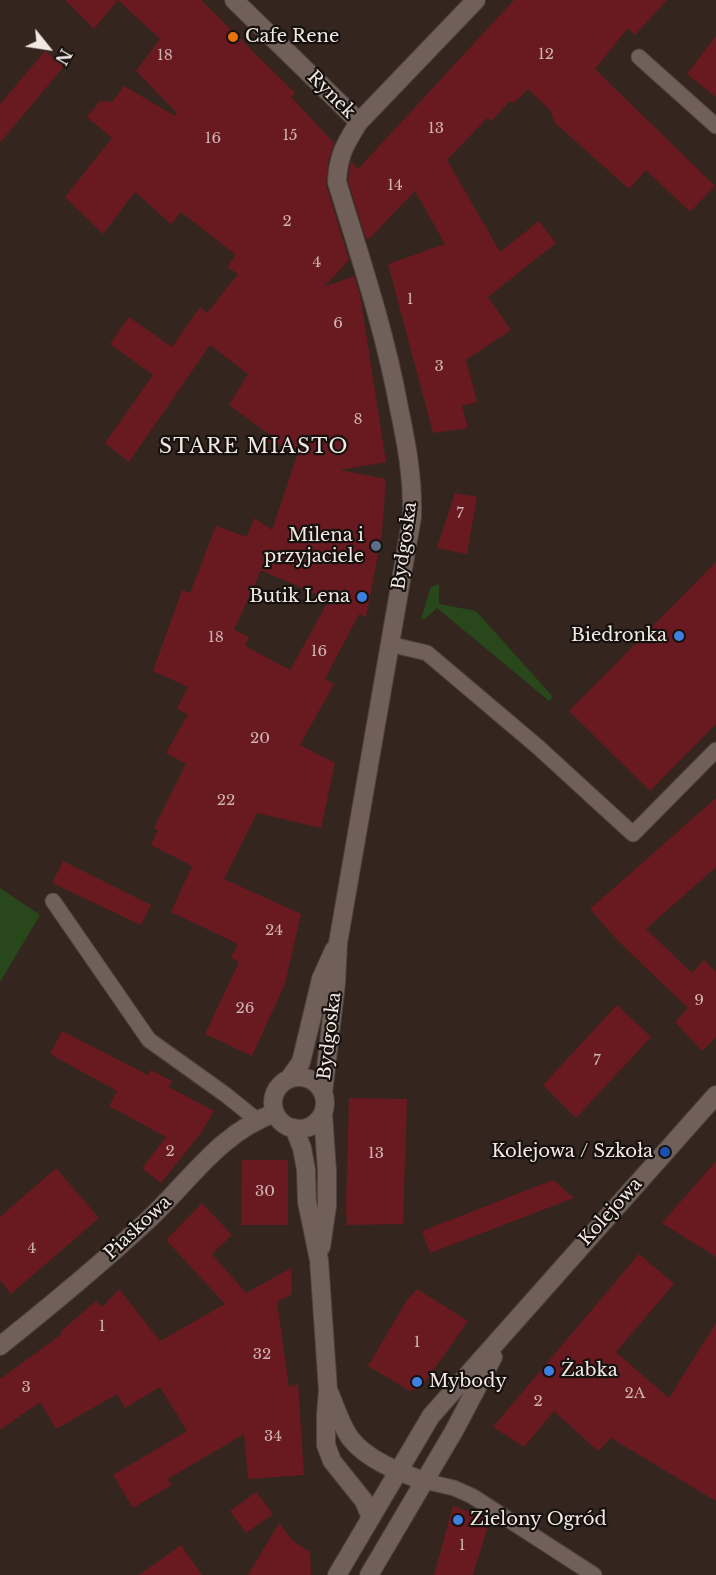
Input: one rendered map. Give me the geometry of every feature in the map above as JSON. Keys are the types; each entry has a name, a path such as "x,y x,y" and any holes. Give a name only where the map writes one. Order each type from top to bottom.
{"street":[{"name":"Rynek","path":"234,0 358,122 476,0"},
{"name":"Bydgoska","path":"323,1093 336,983 338,943 412,517 411,475 390,356 337,182 337,163 344,144 358,122"},
{"name":"Bydgoska","path":"289,1079 301,1062 321,979 338,943"},
{"path":"319,1260 327,1206 323,1093 309,1079 299,1077 289,1079 275,1094 273,1104 275,1113 281,1122 294,1128 309,1127 318,1122 323,1113"},
{"name":"Kolejowa","path":"337,1575 431,1416 716,1095"},
{"name":"Piaskowa","path":"0,1346 125,1242 166,1204 219,1147 237,1132 275,1113"},
{"path":"294,1128 302,1148 306,1170 307,1203 319,1260 328,1390 326,1445 332,1461 364,1501 371,1518"},
{"name":"Kolejowa","path":"369,1575 454,1431 507,1331"},
{"path":"328,1390 351,1439 364,1451 399,1472 424,1481"}],"lane":[{"path":"639,57 716,126"},
{"path":"389,644 427,653 538,747 633,834 716,750"},
{"path":"52,901 149,1040 257,1120"},
{"path":"424,1481 454,1488 472,1496 594,1575"}],"green space":[{"path":"439,584 439,604 476,611 553,697 549,701 437,608 425,619 421,619 431,587"},
{"path":"0,888 40,915 0,982"}],"building":[{"path":"65,0 118,0 94,29"},
{"path":"118,0 201,0 295,93 291,97 334,143 328,163 326,185 349,260 324,287 354,276 360,295 386,462 340,470 386,479 382,533 366,617 359,614 325,679 334,684 300,745 335,763 321,828 257,813 224,879 301,914 285,984 252,1056 205,1034 239,962 231,957 238,944 171,912 192,866 151,845 158,830 154,828 186,764 166,753 188,714 177,709 188,687 153,671 182,590 190,593 216,526 247,537 254,518 272,530 298,453 268,441 270,435 229,405 248,374 210,345 129,462 105,443 153,375 110,344 129,317 172,347 200,307 207,313 238,274 227,267 236,255 181,212 171,224 135,192 103,234 65,197 112,138 87,117 100,101 112,102 124,86 175,116 177,113 136,71 160,39","holes":["261,570 329,600 290,670 245,646 249,637 234,630"]},
{"path":"514,0 667,0 635,35 628,28 595,69 715,186 690,212 646,170 629,189 554,122 551,111 528,89 514,103 510,101 491,121 487,118 447,160 500,252 539,221 556,243 488,297 511,330 466,360 477,402 462,406 468,428 433,433 388,264 445,244 415,191 370,238 366,239 348,181 351,161 358,169"},
{"path":"716,36 716,97 687,74"},
{"path":"45,51 64,66 0,143 0,104"},
{"path":"455,493 477,497 467,554 437,548"},
{"name":"Biedronka","path":"716,562 716,724 650,791 569,711"},
{"path":"716,798 716,867 646,929 692,973 704,960 716,972 716,1037 702,1051 675,1022 688,1008 617,940 590,909"},
{"path":"63,861 151,905 141,925 52,883"},
{"path":"617,1005 651,1037 576,1118 543,1085"},
{"path":"62,1031 148,1075 151,1070 172,1081 169,1087 214,1111 200,1134 161,1183 142,1168 166,1137 109,1106 117,1091 50,1054"},
{"path":"349,1098 407,1099 403,1224 347,1225"},
{"path":"242,1160 288,1160 288,1225 241,1225"},
{"path":"716,1161 716,1257 662,1223"},
{"path":"56,1168 99,1218 11,1294 0,1280 0,1217"},
{"path":"553,1180 574,1198 430,1253 422,1231"},
{"path":"202,1203 232,1235 212,1254 246,1293 291,1268 292,1294 277,1302 289,1387 298,1384 304,1475 248,1479 244,1434 168,1479 172,1485 133,1508 113,1475 187,1431 160,1387 125,1408 117,1394 56,1429 40,1402 0,1430 0,1379 62,1334 60,1332 96,1301 102,1307 119,1289 160,1341 225,1304 166,1240"},
{"path":"639,1254 674,1284 616,1352 669,1398 716,1323 716,1501 611,1438 598,1451 554,1411 524,1447 493,1427"},
{"path":"417,1289 468,1321 421,1388 410,1391 368,1366 407,1300"},
{"path":"256,1492 273,1514 246,1533 230,1511"},
{"path":"453,1506 490,1519 473,1575 434,1575"},
{"path":"279,1523 292,1540 310,1552 311,1575 248,1575"},
{"path":"181,1545 202,1575 139,1575"}],"place":[{"name":"Cafe Rene","path":"233,37"},
{"name":"Milena i przyjaciele","path":"376,546"},
{"name":"Butik Lena","path":"362,597"},
{"name":"Biedronka","path":"679,636"},
{"name":"Kolejowa / Szkoła","path":"665,1152"},
{"name":"Żabka","path":"549,1371"},
{"name":"Mybody","path":"417,1382"},
{"name":"Zielony Ogród","path":"458,1520"}],"district":[{"name":"STARE MIASTO","path":"254,447"}]}
